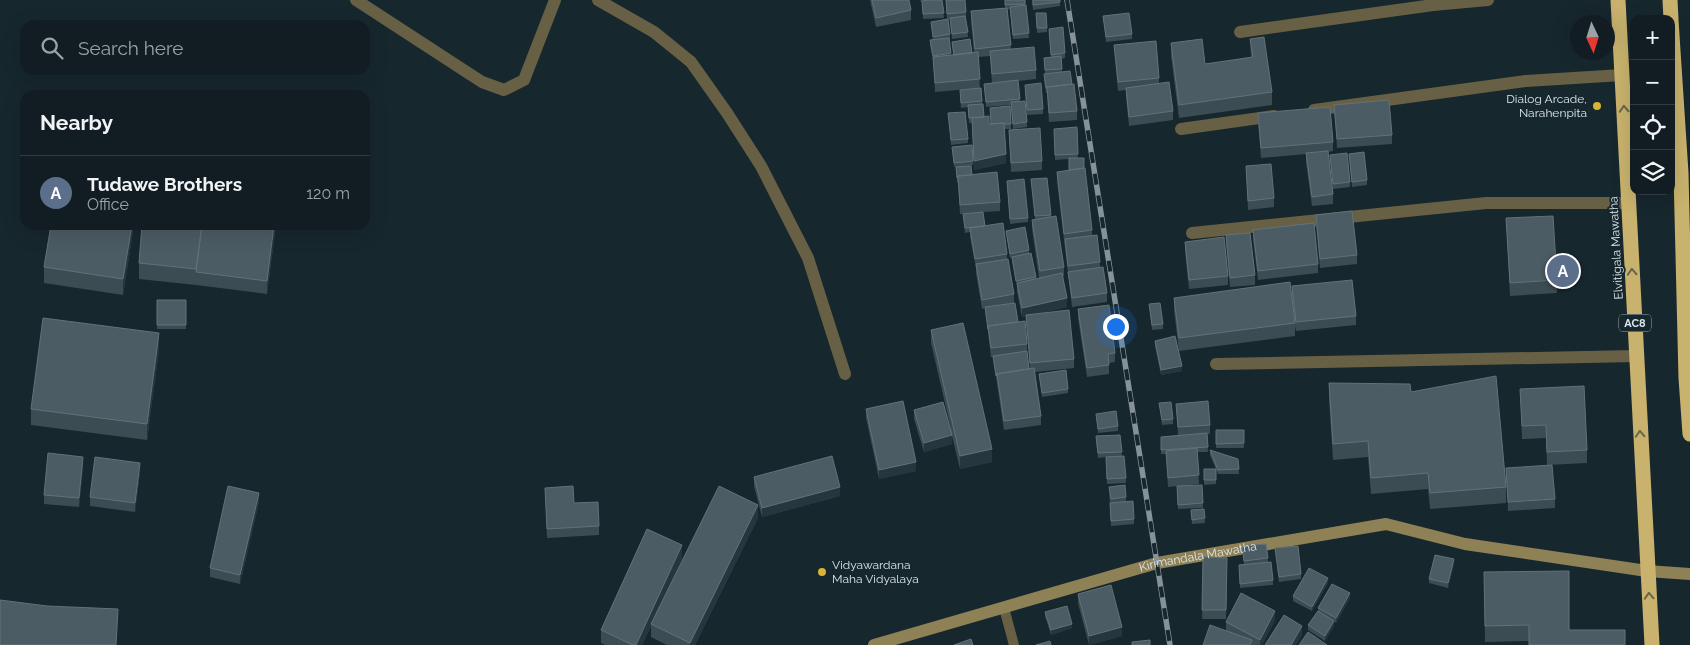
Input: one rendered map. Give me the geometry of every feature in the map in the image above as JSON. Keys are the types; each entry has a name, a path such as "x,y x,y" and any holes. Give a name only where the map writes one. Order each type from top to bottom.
{"highway":[{"name":"Elvitigala Mawatha","path":"1618,0 1652,645"},
{"path":"1670,0 1671,15"},
{"path":"1675,60 1685,172 1690,434"}],"main road":[{"name":"Kirimandala Mawatha","path":"874,645 1157,563 1386,524 1465,544 1647,571 1690,574"}],"street":[{"path":"356,0 482,82 504,90 524,80 555,0"},
{"path":"598,0 654,32 691,62 727,113 761,166 808,258 845,374"},
{"path":"1240,32 1433,5 1488,0"},
{"path":"1181,129 1526,81 1622,75"},
{"path":"1192,233 1486,202 1628,203"},
{"path":"1216,364 1636,356"}],"lane":[{"path":"1004,608 1014,645"}],"building":[{"path":"872,0 909,0 911,10 876,18"},
{"path":"942,0 944,13 923,14 922,1"},
{"path":"946,0 965,0 966,12 947,14"},
{"path":"1005,0 1025,0 1025,4 1005,5"},
{"path":"1033,0 1060,0 1060,2 1033,5"},
{"path":"1026,5 1029,33 1013,35 1010,7"},
{"path":"1007,8 1011,45 975,49 971,11"},
{"path":"1036,13 1046,13 1047,28 1037,28"},
{"path":"1129,13 1132,34 1106,37 1103,16"},
{"path":"965,16 968,32 952,34 950,18"},
{"path":"948,19 950,34 933,37 931,22"},
{"path":"1063,27 1065,53 1051,55 1049,29"},
{"path":"1264,37 1272,92 1179,105 1171,43 1202,39 1205,64 1253,57 1250,39"},
{"path":"949,38 951,53 933,56 930,40"},
{"path":"970,39 972,53 954,55 952,42"},
{"path":"1156,41 1159,78 1118,82 1114,45"},
{"path":"1034,47 1036,70 992,74 990,51"},
{"path":"978,52 980,79 935,83 933,57"},
{"path":"1061,56 1062,69 1045,70 1044,58"},
{"path":"1070,71 1072,84 1046,88 1044,74"},
{"path":"1018,80 1020,99 986,102 984,84"},
{"path":"1169,82 1173,111 1129,117 1126,88"},
{"path":"1041,83 1043,109 1027,110 1025,85"},
{"path":"1074,84 1077,111 1049,113 1047,87"},
{"path":"981,88 982,101 961,103 960,90"},
{"path":"1389,100 1392,135 1337,139 1334,105"},
{"path":"1025,101 1027,122 1013,124 1011,102"},
{"path":"983,104 984,117 969,118 968,105"},
{"path":"1010,106 1011,124 991,124 990,108"},
{"path":"1330,107 1333,142 1261,148 1258,113"},
{"path":"965,112 968,139 951,140 948,113"},
{"path":"989,116 989,124 1004,123 1006,154 974,161 972,118"},
{"path":"1077,127 1078,154 1055,155 1054,129"},
{"path":"1040,128 1042,161 1011,163 1009,130"},
{"path":"972,145 973,161 954,163 952,147"},
{"path":"1328,151 1333,194 1312,197 1306,153"},
{"path":"1364,152 1367,180 1352,182 1349,154"},
{"path":"1347,153 1350,182 1333,184 1330,155"},
{"path":"1069,158 1084,158 1084,168 1069,170"},
{"path":"1271,164 1274,198 1248,201 1246,166"},
{"path":"971,166 972,175 958,176 957,178 956,167"},
{"path":"1085,168 1092,230 1064,234 1057,172"},
{"path":"997,172 1000,202 960,205 958,176"},
{"path":"1047,178 1051,215 1035,216 1031,179"},
{"path":"1024,179 1028,218 1010,219 1007,181"},
{"path":"1352,211 1357,255 1320,259 1316,215"},
{"path":"983,212 985,226 965,228 963,214"},
{"path":"1056,216 1064,267 1040,271 1032,220"},
{"path":"1553,216 1557,280 1510,283 1506,218"},
{"path":"1003,223 1007,254 975,259 970,228"},
{"path":"1314,223 1318,264 1258,271 1253,230"},
{"path":"1025,227 1029,250 1010,254 1006,231"},
{"path":"50,230 131,230 123,279 44,267"},
{"path":"142,230 201,230 196,269 139,263"},
{"path":"201,230 273,230 267,281 196,272"},
{"path":"1250,233 1255,275 1230,278 1226,235"},
{"path":"1097,235 1100,262 1068,266 1065,239"},
{"path":"1224,237 1228,276 1189,280 1185,242"},
{"path":"1031,253 1036,277 1016,281 1012,257"},
{"path":"1008,259 1014,294 982,300 976,264"},
{"path":"1103,267 1107,293 1072,298 1068,272"},
{"path":"1062,273 1067,298 1022,308 1017,283"},
{"path":"1352,280 1356,316 1296,322 1292,286"},
{"path":"1290,282 1295,323 1179,338 1174,298"},
{"path":"157,300 186,300 186,325 157,325"},
{"path":"1015,303 1018,322 988,326 988,329 985,307"},
{"path":"1160,303 1163,324 1152,325 1149,304"},
{"path":"1109,305 1115,353 1108,354 1109,365 1087,368 1078,309"},
{"path":"1069,310 1074,359 1030,363 1026,315"},
{"path":"43,318 159,333 147,424 31,409"},
{"path":"1025,321 1027,344 991,348 988,326"},
{"path":"963,323 992,449 960,456 931,330"},
{"path":"1175,336 1182,366 1161,370 1155,341"},
{"path":"1027,351 1029,369 997,374 996,376 993,356"},
{"path":"1034,368 1041,416 1004,421 997,374"},
{"path":"1066,370 1068,389 1042,393 1039,374"},
{"path":"1496,376 1506,487 1430,493 1428,473 1371,478 1368,441 1333,444 1329,383 1410,384 1411,392"},
{"path":"1584,386 1587,450 1547,452 1546,425 1522,426 1520,389"},
{"path":"903,401 916,462 879,470 866,409"},
{"path":"1208,401 1210,425 1178,427 1176,404"},
{"path":"943,402 952,435 924,443 914,410"},
{"path":"1171,402 1173,419 1162,420 1159,403"},
{"path":"1116,411 1118,426 1098,429 1096,414"},
{"path":"1216,430 1244,430 1244,443 1216,444"},
{"path":"1207,433 1208,447 1161,450 1161,437"},
{"path":"1120,435 1122,452 1098,453 1096,436"},
{"path":"1197,448 1199,475 1168,478 1166,451"},
{"path":"1210,450 1238,459 1239,469 1218,470"},
{"path":"48,453 83,457 79,498 44,495"},
{"path":"832,456 840,487 762,508 754,477"},
{"path":"1124,456 1126,478 1107,479 1106,457"},
{"path":"95,457 140,463 135,503 90,497"},
{"path":"1552,465 1555,499 1508,502 1506,468"},
{"path":"1204,469 1216,469 1216,480 1204,480"},
{"path":"1125,485 1126,497 1111,499 1109,487"},
{"path":"1202,485 1203,503 1178,505 1177,486"},
{"path":"228,486 259,493 240,575 210,568"},
{"path":"573,486 574,503 598,502 599,526 547,529 545,488"},
{"path":"719,486 758,505 690,643 651,624"},
{"path":"1133,501 1134,519 1111,521 1110,503"},
{"path":"1204,509 1205,518 1192,520 1191,510"},
{"path":"647,529 682,545 636,645 633,645 601,630"},
{"path":"1266,544 1268,558 1244,561 1242,546"},
{"path":"1298,546 1301,574 1279,577 1275,548"},
{"path":"1435,555 1454,559 1448,583 1429,579"},
{"path":"1203,557 1227,558 1226,610 1202,610"},
{"path":"1271,562 1273,580 1240,584 1239,565"},
{"path":"1309,568 1328,578 1312,607 1293,596"},
{"path":"1569,571 1569,630 1625,630 1625,645 1529,645 1529,625 1485,626 1484,572"},
{"path":"1332,584 1350,593 1336,618 1318,608"},
{"path":"1111,585 1122,627 1089,636 1078,594"},
{"path":"1241,593 1275,611 1260,640 1226,622"},
{"path":"0,600 47,606 118,609 116,645 0,645"},
{"path":"1067,606 1072,624 1051,630 1045,612"},
{"path":"1318,611 1334,621 1325,636 1308,625"},
{"path":"1284,615 1302,626 1291,645 1265,645"},
{"path":"1210,625 1252,640 1250,645 1203,645"},
{"path":"1308,632 1327,645 1299,645"},
{"path":"971,639 973,645 954,645"},
{"path":"1150,640 1150,645 1132,645 1132,642"},
{"path":"1050,641 1051,645 1036,645"}],"railway":[{"path":"1067,0 1170,645"}],"place":[{"name":"Dialog Arcade, Narahenpita","path":"1597,106"},
{"name":"Tudawe Brothers","path":"1563,271"},
{"name":"Vidyawardana Maha Vidyalaya","path":"822,572"}]}
